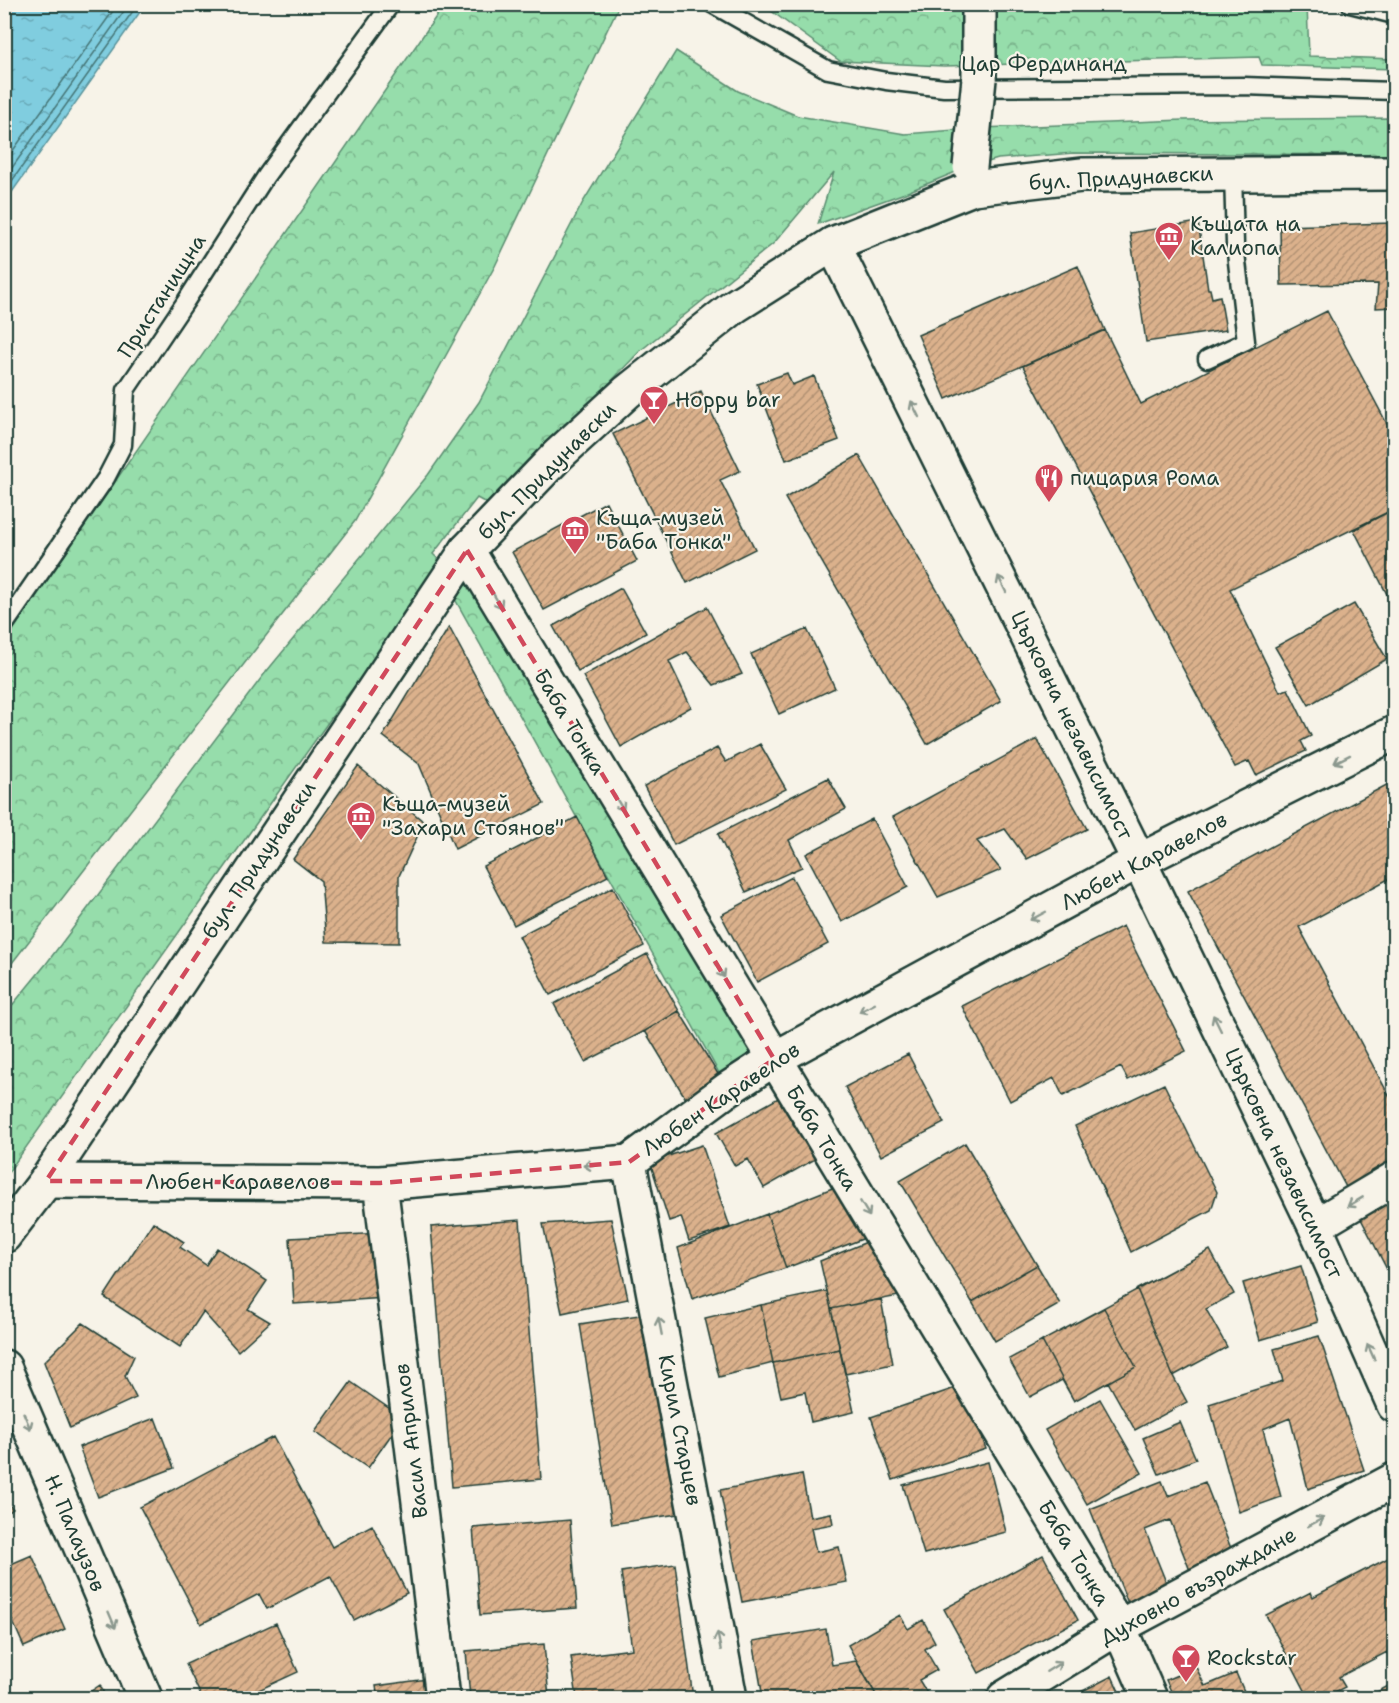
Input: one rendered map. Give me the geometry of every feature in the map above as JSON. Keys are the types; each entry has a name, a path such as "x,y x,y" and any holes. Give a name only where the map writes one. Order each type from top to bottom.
{"street":[{"path":"971,177 979,79 979,4"},
{"name":"бул. Придунавски","path":"4,1236 46,1180 467,550 558,455 627,392 735,306 833,244 971,177 1395,173"},
{"name":"Църковна независимост","path":"833,244 1139,861 1315,1226 1395,1405"},
{"name":"Баба Тонка","path":"467,550 1119,1627 1149,1698"},
{"name":"Любен Каравелов","path":"46,1180 380,1183 629,1162 728,1089 774,1059 1139,861 1395,733"},
{"name":"Кирил Старцев","path":"629,1162 730,1698"},
{"path":"1315,1226 1395,1179"},
{"name":"Васил Априлов","path":"380,1183 443,1698"},
{"name":"Н. Палаузов","path":"4,1367 145,1698"},
{"name":"Духовно възраждане","path":"1004,1698 1119,1627 1395,1480"}],"lane":[{"name":"Пристанищна","path":"4,626 106,478 123,445 126,390 266,176 392,4"},
{"name":"Цар Фердинанд","path":"712,4 828,70 886,81 944,88 1244,86 1395,91"},
{"path":"1350,4 1395,15"},
{"path":"1207,359 1245,341 1235,244 1233,173"}],"highlighted area":[{"path":"467,550 774,1059 629,1162 380,1183 46,1181 347,727"}],"green space":[{"path":"444,5 619,5 495,266 355,521 5,972 5,641"},
{"path":"763,5 1307,5 1309,56 1394,59 1394,69 1262,65 1259,57 944,66 840,61"},
{"path":"676,51 738,91 798,116 905,134 981,128 1183,120 1394,118 1394,155 1074,153 998,159 958,171 905,193 818,224 834,172 774,243 640,351 525,472 495,508 477,498 433,554 450,571 424,599 346,697 5,1177 5,1014 46,964 262,677 428,475 479,402 583,202"},
{"path":"462,556 794,1054 728,1089 446,583"}],"water":[{"path":"4,5 145,5 5,202"}],"building":[{"name":"Къщата на Калиопа","path":"1198,222 1208,289 1210,289 1212,298 1220,296 1226,330 1146,342 1130,233"},
{"path":"1394,223 1394,307 1376,308 1378,284 1281,285 1280,226"},
{"path":"1078,266 1105,330 946,399 918,335"},
{"path":"1327,311 1394,437 1394,509 1230,589 1280,692 1288,689 1311,736 1301,741 1306,751 1256,775 1249,761 1235,767 1023,366 1105,330 1141,404"},
{"path":"787,373 792,385 814,376 839,440 786,460 757,384"},
{"path":"701,391 740,471 720,480 755,549 687,583 613,434"},
{"path":"859,455 1001,701 927,744 785,498"},
{"name":"Къща-музей \"Баба Тонка\"","path":"606,502 637,561 544,610 512,552"},
{"path":"1394,509 1394,602 1392,604 1354,530"},
{"path":"621,588 646,633 578,671 553,626"},
{"path":"1354,604 1387,659 1309,705 1275,647"},
{"path":"707,607 742,674 714,685 687,652 669,661 691,707 621,747 583,676"},
{"path":"449,627 544,804 455,849 419,764 383,736"},
{"path":"807,629 835,688 779,714 751,654"},
{"path":"1037,739 1087,829 1027,859 1005,829 977,841 1001,870 938,897 893,817"},
{"path":"760,744 786,789 674,845 644,786 717,748 726,762"},
{"name":"Къща-музей \"Захари Стоянов\"","path":"358,766 424,822 399,876 399,943 326,942 321,881 293,859"},
{"path":"828,778 846,809 789,840 802,867 746,892 718,834"},
{"path":"1394,781 1394,876 1299,927 1394,1105 1394,1164 1347,1189 1188,891"},
{"path":"577,817 608,876 514,925 483,866"},
{"path":"872,819 908,887 842,922 806,854"},
{"path":"792,877 828,944 757,982 721,915"},
{"path":"613,887 644,946 550,995 519,936"},
{"path":"1123,926 1186,1051 1128,1080 1121,1067 1063,1096 1054,1078 1010,1101 962,1006"},
{"path":"647,954 679,1011 585,1062 554,1004"},
{"path":"679,1011 723,1082 689,1104 645,1031"},
{"path":"908,1054 944,1123 881,1156 845,1087"},
{"path":"1164,1084 1217,1192 1211,1210 1131,1252 1075,1126"},
{"path":"782,1096 817,1158 764,1188 748,1159 735,1166 716,1133"},
{"path":"965,1143 1037,1265 972,1302 900,1181"},
{"path":"702,1145 730,1227 689,1241 681,1217 669,1221 650,1162"},
{"path":"840,1185 870,1236 786,1268 767,1214"},
{"path":"1394,1193 1394,1283 1358,1213"},
{"path":"767,1214 786,1268 692,1299 678,1248"},
{"path":"611,1219 628,1299 562,1313 543,1224"},
{"path":"520,1220 541,1479 452,1487 431,1227"},
{"path":"153,1222 184,1242 180,1247 206,1265 217,1248 267,1281 248,1309 270,1322 238,1351 203,1312 180,1347 104,1297"},
{"path":"382,1233 386,1298 294,1304 290,1238"},
{"path":"874,1239 904,1295 831,1309 820,1261"},
{"path":"1210,1250 1234,1294 1206,1309 1227,1347 1173,1376 1187,1402 1135,1430 1108,1382 1074,1401 1062,1380 1030,1397 1009,1359"},
{"path":"1210,1250 1234,1294 1206,1309 1227,1347 1173,1376 1137,1289"},
{"path":"1037,1265 1060,1304 995,1341 972,1302"},
{"path":"1301,1266 1318,1322 1260,1340 1243,1283"},
{"path":"827,1291 840,1349 773,1363 761,1305"},
{"path":"881,1299 893,1364 845,1374 831,1309"},
{"path":"761,1305 773,1363 719,1377 705,1318"},
{"path":"1104,1308 1136,1367 1074,1401 1042,1341"},
{"path":"652,1313 684,1513 612,1524 580,1324"},
{"path":"83,1323 134,1356 125,1376 136,1398 70,1428 44,1362"},
{"path":"1319,1336 1364,1470 1308,1489 1290,1418 1263,1429 1281,1497 1239,1512 1209,1404 1283,1381 1274,1349"},
{"path":"840,1349 854,1412 811,1422 805,1392 781,1397 773,1363"},
{"path":"351,1382 403,1418 368,1468 315,1432"},
{"path":"964,1385 986,1449 893,1480 871,1417"},
{"path":"1100,1399 1142,1473 1087,1504 1045,1430"},
{"path":"155,1418 174,1468 98,1497 79,1447"},
{"path":"1180,1422 1196,1459 1159,1474 1143,1438"},
{"path":"273,1437 332,1547 372,1525 407,1593 354,1620 330,1576 267,1609 259,1594 201,1624 140,1507"},
{"path":"988,1462 1006,1532 924,1554 903,1485"},
{"path":"802,1474 810,1517 831,1513 833,1524 811,1528 816,1552 839,1547 847,1582 742,1602 720,1490"},
{"path":"1162,1481 1168,1496 1205,1482 1234,1556 1191,1573 1170,1520 1145,1530 1170,1592 1130,1608 1090,1509"},
{"path":"4,1500 13,1509 4,1516"},
{"path":"570,1520 577,1608 480,1615 473,1528"},
{"path":"32,1555 65,1629 24,1647 10,1615 4,1618 4,1567"},
{"path":"1043,1555 1078,1620 979,1673 944,1609"},
{"path":"1394,1555 1394,1668 1387,1652 1339,1677 1345,1687 1323,1698 1309,1698 1266,1615 1311,1592 1313,1597"},
{"path":"675,1564 693,1698 577,1698 571,1657 632,1649 621,1572"},
{"path":"900,1615 908,1629 923,1620 935,1642 925,1649 937,1670 919,1680 930,1698 878,1698 848,1645"},
{"path":"276,1623 298,1672 252,1693 255,1698 202,1698 186,1664"},
{"path":"826,1629 832,1665 856,1661 878,1698 763,1698 753,1641"},
{"path":"544,1644 549,1698 470,1698 466,1651"},
{"name":"Rockstar","path":"1196,1667 1205,1686 1236,1673 1247,1698 1174,1698 1166,1680"},
{"path":"1112,1676 1122,1698 1069,1698"},
{"path":"427,1679 429,1698 378,1698 376,1686"},
{"path":"1394,1683 1394,1698 1375,1698 1373,1694"},
{"path":"100,1685 106,1698 81,1698"},
{"path":"290,1690 294,1698 271,1698"}],"place":[{"name":"Къщата на Калиопа","path":"1169,262"},
{"name":"Hoppy bar","path":"654,426"},
{"name":"пицария Рома","path":"1049,504"},
{"name":"Къща-музей \"Баба Тонка\"","path":"575,556"},
{"name":"Къща-музей \"Захари Стоянов\"","path":"361,842"},
{"name":"Rockstar","path":"1186,1684"}]}
